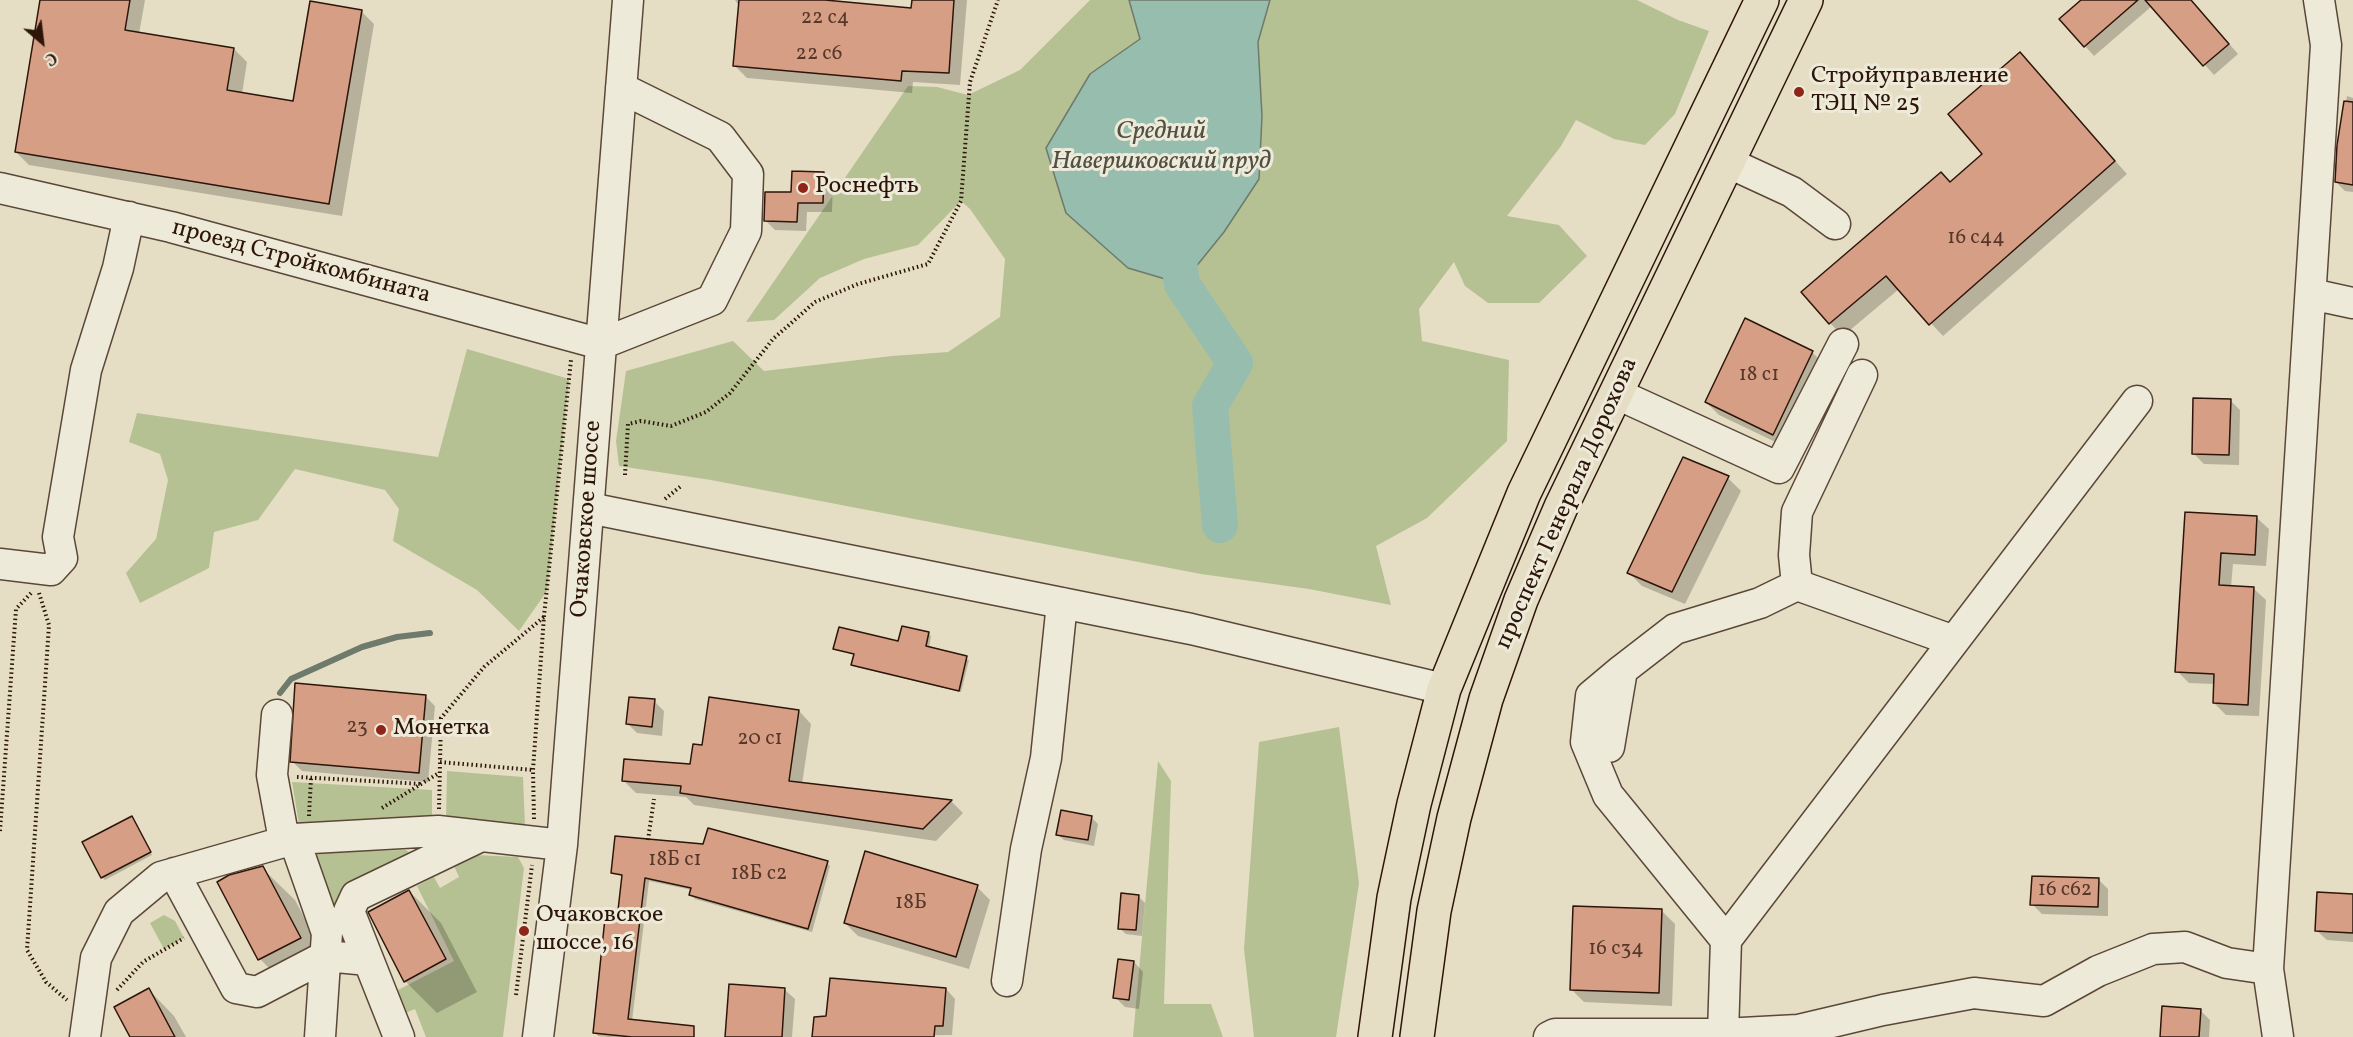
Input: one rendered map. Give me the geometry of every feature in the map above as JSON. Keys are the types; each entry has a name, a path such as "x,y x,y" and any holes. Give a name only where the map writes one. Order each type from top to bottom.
{"main road":[{"name":"проспект Генерала Дорохова","path":"1374,1037 1394,898 1444,689 1524,493 1762,0"},
{"name":"проспект Генерала Дорохова","path":"1417,1037 1434,911 1486,699 1526,590 1615,393 1806,0"}],"street":[{"name":"Очаковское шоссе","path":"538,1037 548,843 589,508 587,341 621,88 628,0"},
{"path":"2278,1037 2268,969 2326,45 2319,0"},
{"path":"587,341 712,300 746,231 748,174 720,137 621,88"},
{"path":"1727,162 1792,192 1835,224"},
{"name":"проезд Стройкомбината","path":"0,188 171,226 587,341"},
{"path":"0,564 51,570 62,558 58,537 86,370 118,267 129,217"},
{"path":"2311,294 2353,303"},
{"path":"1615,393 1779,468 1843,344"},
{"path":"1797,585 1794,555 1797,512 1862,375"},
{"path":"1723,1034 1726,940 2137,401"},
{"path":"589,508 1191,629 1444,689"},
{"path":"1726,940 1608,795 1586,742 1591,696 1675,629 1760,603 1797,585 1954,641"},
{"path":"1007,981 1026,849 1046,758 1062,603"},
{"path":"1609,747 1622,670"},
{"path":"277,715 272,775 326,921 326,956 320,1037"},
{"path":"92,1031 96,958 119,912 161,877 295,839 438,831 548,843"},
{"path":"399,1037 349,911 356,896 481,836"},
{"path":"174,873 236,988 257,992 326,956 368,960"},
{"path":"1549,1037 1555,1034 1723,1034 1798,1030 1883,1010 1974,993 2044,1001 2098,971 2153,949 2186,947 2227,963 2268,969"}],"path":[{"path":"625,476 628,424 641,421 670,426 706,412 730,393 773,339 815,303 858,284 928,264 961,201 970,82 998,0"},
{"path":"515,1003 548,843 533,770 544,616 587,341"},
{"path":"0,831 16,609 37,586 49,625 27,950 46,982 92,1031"},
{"path":"439,797 441,718 484,668 544,616"},
{"path":"440,762 533,770"},
{"path":"374,813 440,772"},
{"path":"272,775 422,784"},
{"path":"295,839 311,778"},
{"path":"648,840 654,799"},
{"path":"115,993 143,962 184,938 180,929"}],"shaded area":[{"path":"1090,0 1129,0 1140,39 1090,74 1046,147 1066,212 1128,268 1262,116 1258,42 1270,0 1637,0 1678,20 1709,31 1675,114 1645,145 1614,139 1576,120 1561,146 1507,216 1559,225 1587,256 1539,303 1488,303 1465,286 1454,262 1419,309 1422,341 1509,360 1507,441 1427,518 1376,546 1391,605 1309,589 1201,574 711,480 619,466 616,441 626,371 733,341 764,371 948,352 1000,317 1005,259 970,209 961,201 918,245 864,259 820,278 774,320 746,322 908,86 937,87 968,95 1020,70"},
{"path":"467,349 569,379 547,591 519,631 477,590 393,541 399,509 385,490 295,469 258,520 214,532 209,568 140,603 126,573 156,539 168,480 160,454 129,442 137,413 438,457"},
{"path":"1339,727 1359,883 1336,1037 1254,1037 1244,949 1259,742"},
{"path":"1158,761 1171,781 1164,1004 1211,1004 1223,1037 1133,1037"},
{"path":"447,771 523,777 525,826 446,822"},
{"path":"292,782 432,790 432,819 299,824"},
{"path":"406,850 414,856 339,931 311,852"},
{"path":"475,855 518,857 524,868 503,1037 426,1037 415,1009 403,1014 394,992 454,961 417,886 434,877 440,888 459,877 454,866"},
{"path":"164,915 175,921 184,938 164,949 150,923"}],"water":[{"name":"Средний Навершковский пруд","path":"1129,0 1270,0 1258,42 1262,116 1259,179 1224,232 1182,284 1128,268 1066,213 1046,148 1090,74 1140,39"}],"building":[{"path":"40,0 130,0 125,30 234,48 227,90 293,101 310,1 362,10 329,204 15,152"},
{"path":"739,0 825,0 911,8 912,0 954,0 949,73 902,71 901,81 733,66"},
{"path":"2081,0 2138,0 2084,47 2059,19"},
{"path":"2145,0 2191,0 2229,44 2203,66"},
{"path":"2020,52 2115,161 1929,325 1886,276 1829,324 1801,292 1941,172 1950,182 1982,154 1948,114"},
{"path":"2344,101 2353,102 2353,185 2335,182 2337,145"},
{"path":"792,171 824,172 823,203 798,203 797,222 764,221 765,192 791,192"},
{"path":"1745,318 1813,351 1773,435 1705,402"},
{"path":"2193,398 2231,399 2229,455 2192,454"},
{"path":"1683,457 1729,476 1672,592 1627,573"},
{"path":"2185,512 2257,516 2255,555 2221,553 2219,585 2254,587 2248,705 2213,703 2214,674 2175,672"},
{"path":"902,626 929,632 926,646 967,656 959,691 851,665 854,654 833,649 839,627 898,641"},
{"path":"295,683 426,695 419,773 290,762"},
{"path":"629,697 655,699 652,727 626,724"},
{"path":"709,697 799,710 789,781 952,800 923,829 680,793 681,786 622,781 624,759 690,764 693,744 702,745"},
{"path":"1061,810 1092,816 1088,840 1056,835"},
{"path":"132,816 151,852 101,878 82,842"},
{"path":"708,828 828,861 808,929 689,895 691,888 645,878 628,1019 694,1026 694,1037 632,1037 593,1033 605,918 617,919 622,875 611,873 615,836 703,844"},
{"path":"865,851 978,885 956,957 844,923"},
{"path":"263,866 301,938 258,960 217,882 229,875"},
{"path":"2032,876 2099,878 2098,907 2030,905"},
{"path":"409,890 446,959 404,982 368,912"},
{"path":"2317,892 2353,894 2353,933 2315,931"},
{"path":"1121,893 1139,895 1136,930 1118,929"},
{"path":"1573,906 1662,909 1659,993 1570,990"},
{"path":"1118,959 1134,961 1129,1000 1113,998"},
{"path":"830,978 946,988 943,1026 935,1026 934,1037 812,1037 814,1017 826,1016"},
{"path":"729,984 785,988 782,1037 725,1037"},
{"path":"149,988 175,1037 130,1037 114,1007"},
{"path":"2162,1006 2201,1009 2199,1037 2160,1037"}],"waterway":[{"path":"1176,236 1182,284 1235,363 1210,406 1220,525"},
{"path":"280,693 291,679 362,647 397,637 430,633"}],"place":[{"name":"Стройуправление ТЭЦ № 25","path":"1799,92"},
{"name":"Роснефть","path":"803,188"},
{"name":"Монетка","path":"381,730"},
{"name":"Очаковское шоссе, 16","path":"524,931"}]}
